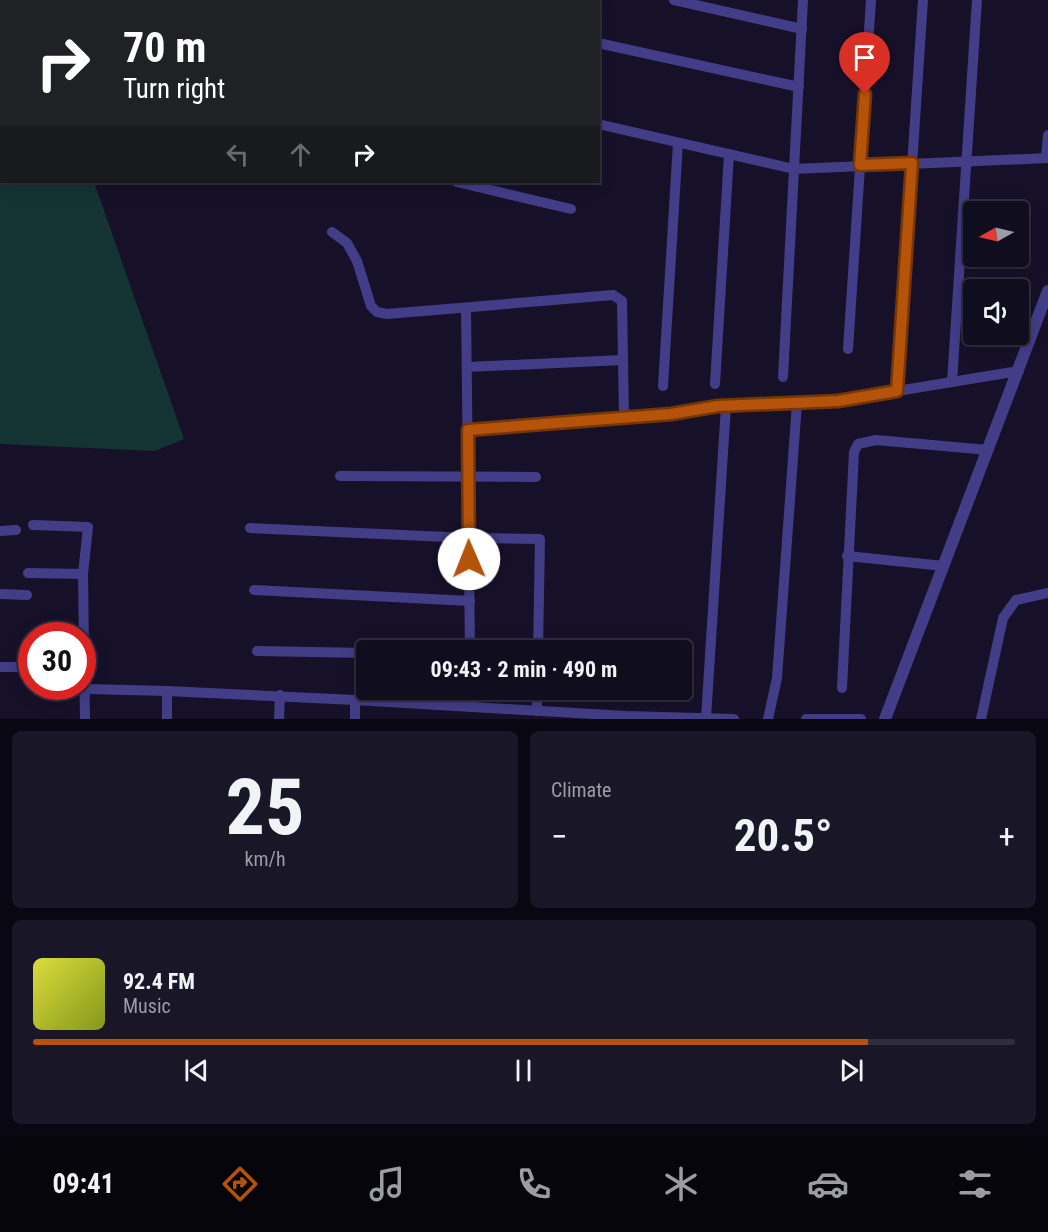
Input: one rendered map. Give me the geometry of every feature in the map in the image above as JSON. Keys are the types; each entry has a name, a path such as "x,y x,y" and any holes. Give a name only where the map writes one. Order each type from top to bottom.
{"street":[{"path":"674,0 802,29"},
{"path":"783,377 803,0"},
{"path":"848,349 871,0"},
{"path":"897,391 923,0"},
{"path":"952,382 977,0"},
{"path":"600,43 799,87"},
{"path":"600,124 794,169 1047,158 1048,135"},
{"path":"663,386 678,143"},
{"path":"715,384 729,154"},
{"path":"461,183 571,209"},
{"path":"332,231 347,243 357,261 370,306 377,312 387,314 613,295 622,301 624,418"},
{"path":"885,719 1048,291"},
{"path":"466,308 470,640"},
{"path":"467,367 623,360"},
{"path":"468,430 671,414 726,406 838,401 1019,371"},
{"path":"768,719 777,678 796,403"},
{"path":"706,718 726,406"},
{"path":"842,688 854,452 858,444 876,440 988,450"},
{"path":"340,476 536,477"},
{"path":"33,525 88,527 83,574 84,622"},
{"path":"250,528 540,539 538,640"},
{"path":"0,531 16,530"},
{"path":"848,556 944,566"},
{"path":"28,573 83,574"},
{"path":"254,590 470,601"},
{"path":"981,719 1003,618 1016,600 1048,593"},
{"path":"0,594 27,595"},
{"path":"257,651 356,653"},
{"path":"0,667 18,667"},
{"path":"96,689 280,695 537,711 734,719"},
{"path":"167,691 167,719"},
{"path":"279,719 280,695"},
{"path":"85,719 86,700"},
{"path":"355,700 355,719"},
{"path":"471,700 471,707"},
{"path":"537,700 537,711"},
{"path":"806,719 861,719"}],"green space":[{"path":"0,183 94,183 184,439 155,451 0,444"}],"route":[{"path":"469,559 468,430 671,414 718,406 838,401 897,391 912,163 860,165 865,94"}]}
